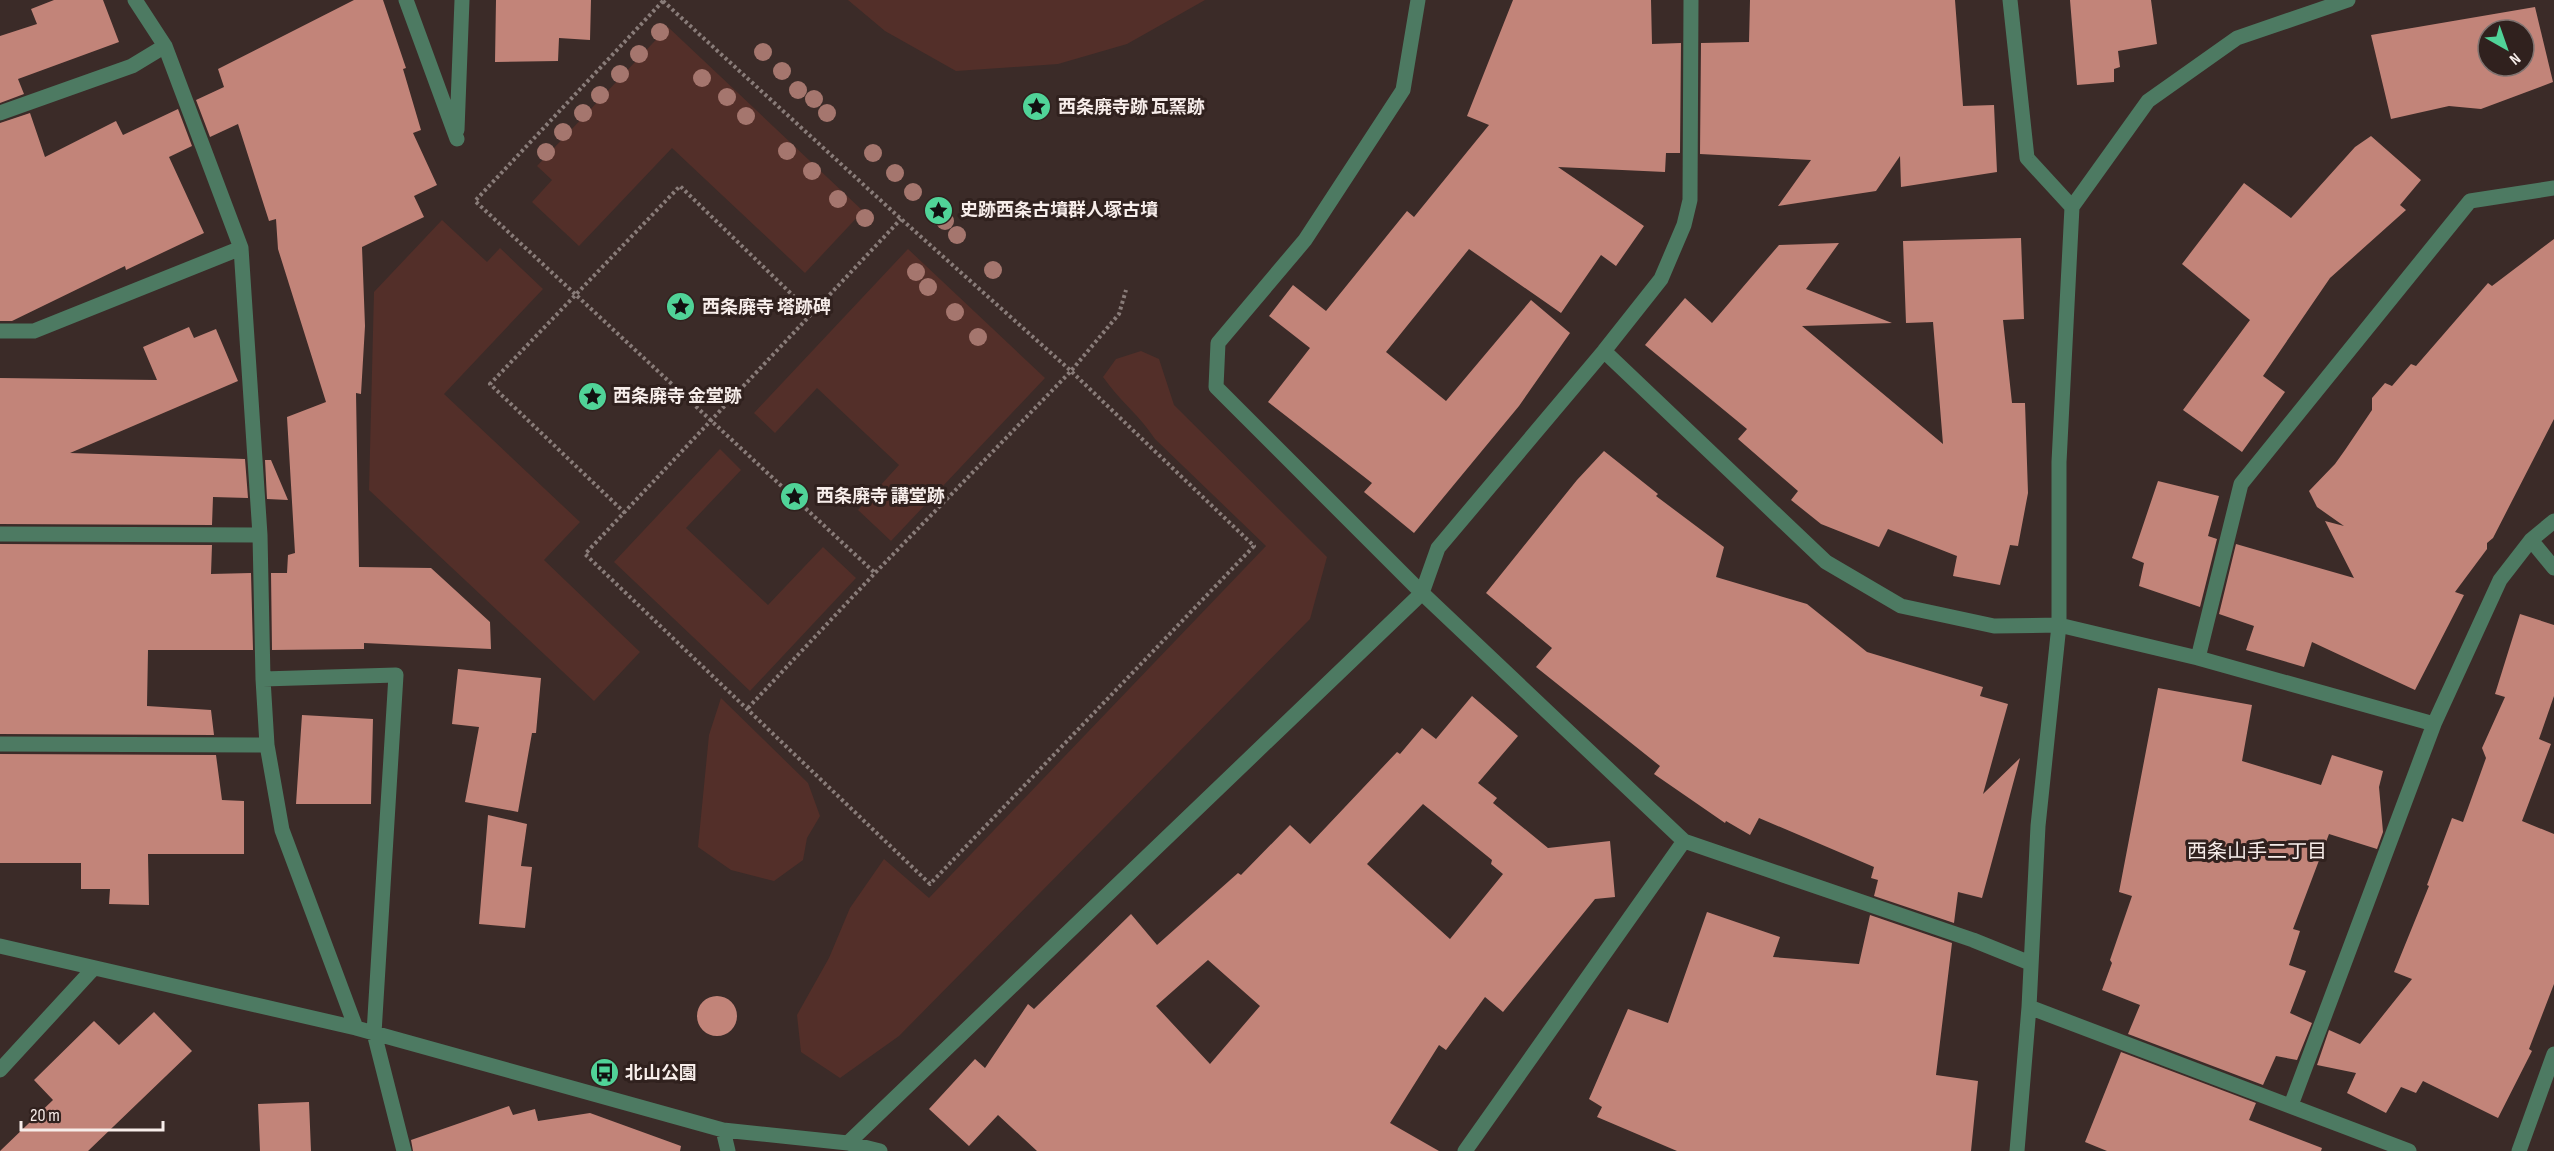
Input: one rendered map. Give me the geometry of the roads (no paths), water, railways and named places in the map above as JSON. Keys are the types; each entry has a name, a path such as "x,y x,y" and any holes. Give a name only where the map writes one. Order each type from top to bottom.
{"street":[{"path":"135,0 165,46 241,248 260,535 262,679 267,745 282,830 356,1028"},
{"path":"406,0 457,139 462,0"},
{"path":"1418,0 1403,90 1305,240 1218,343 1216,387 1422,593 1684,841 1973,940 2030,963"},
{"path":"848,1143 1422,593 1438,548 1604,351 1661,279 1684,225 1690,200 1691,0"},
{"path":"2010,0 2027,158 2072,207"},
{"path":"2017,1151 2029,1007 2038,826 2059,625 2059,462 2072,207 2148,101 2237,38 2348,0"},
{"path":"0,112 132,66 165,46"},
{"path":"2198,658 2241,484 2470,201 2554,188"},
{"path":"0,331 34,331 241,248"},
{"path":"1604,351 1826,562 1901,606 1994,626 2059,625 2198,658 2434,724"},
{"path":"2291,1105 2434,724 2500,580 2531,540 2554,521"},
{"path":"0,534 260,535"},
{"path":"2531,540 2554,568"},
{"path":"262,679 396,675 374,1033 404,1151"},
{"path":"0,744 267,745"},
{"path":"1465,1151 1684,841"},
{"path":"0,946 356,1028 723,1130 848,1143 880,1151"},
{"path":"0,1071 93,969"},
{"path":"2029,1007 2409,1151"},
{"path":"2519,1151 2554,1054"},
{"path":"723,1130 728,1151"}],"place":[{"name":"西条廃寺跡 瓦窯跡","path":"1037,107"},
{"name":"史跡西条古墳群人塚古墳","path":"939,210"},
{"name":"西条廃寺 塔跡碑","path":"681,307"},
{"name":"西条廃寺 金堂跡","path":"592,396"},
{"name":"西条廃寺 講堂跡","path":"795,496"},
{"name":"北山公園","path":"604,1073"}],"district":[{"name":"西条山手二丁目","path":"2257,851"}]}
